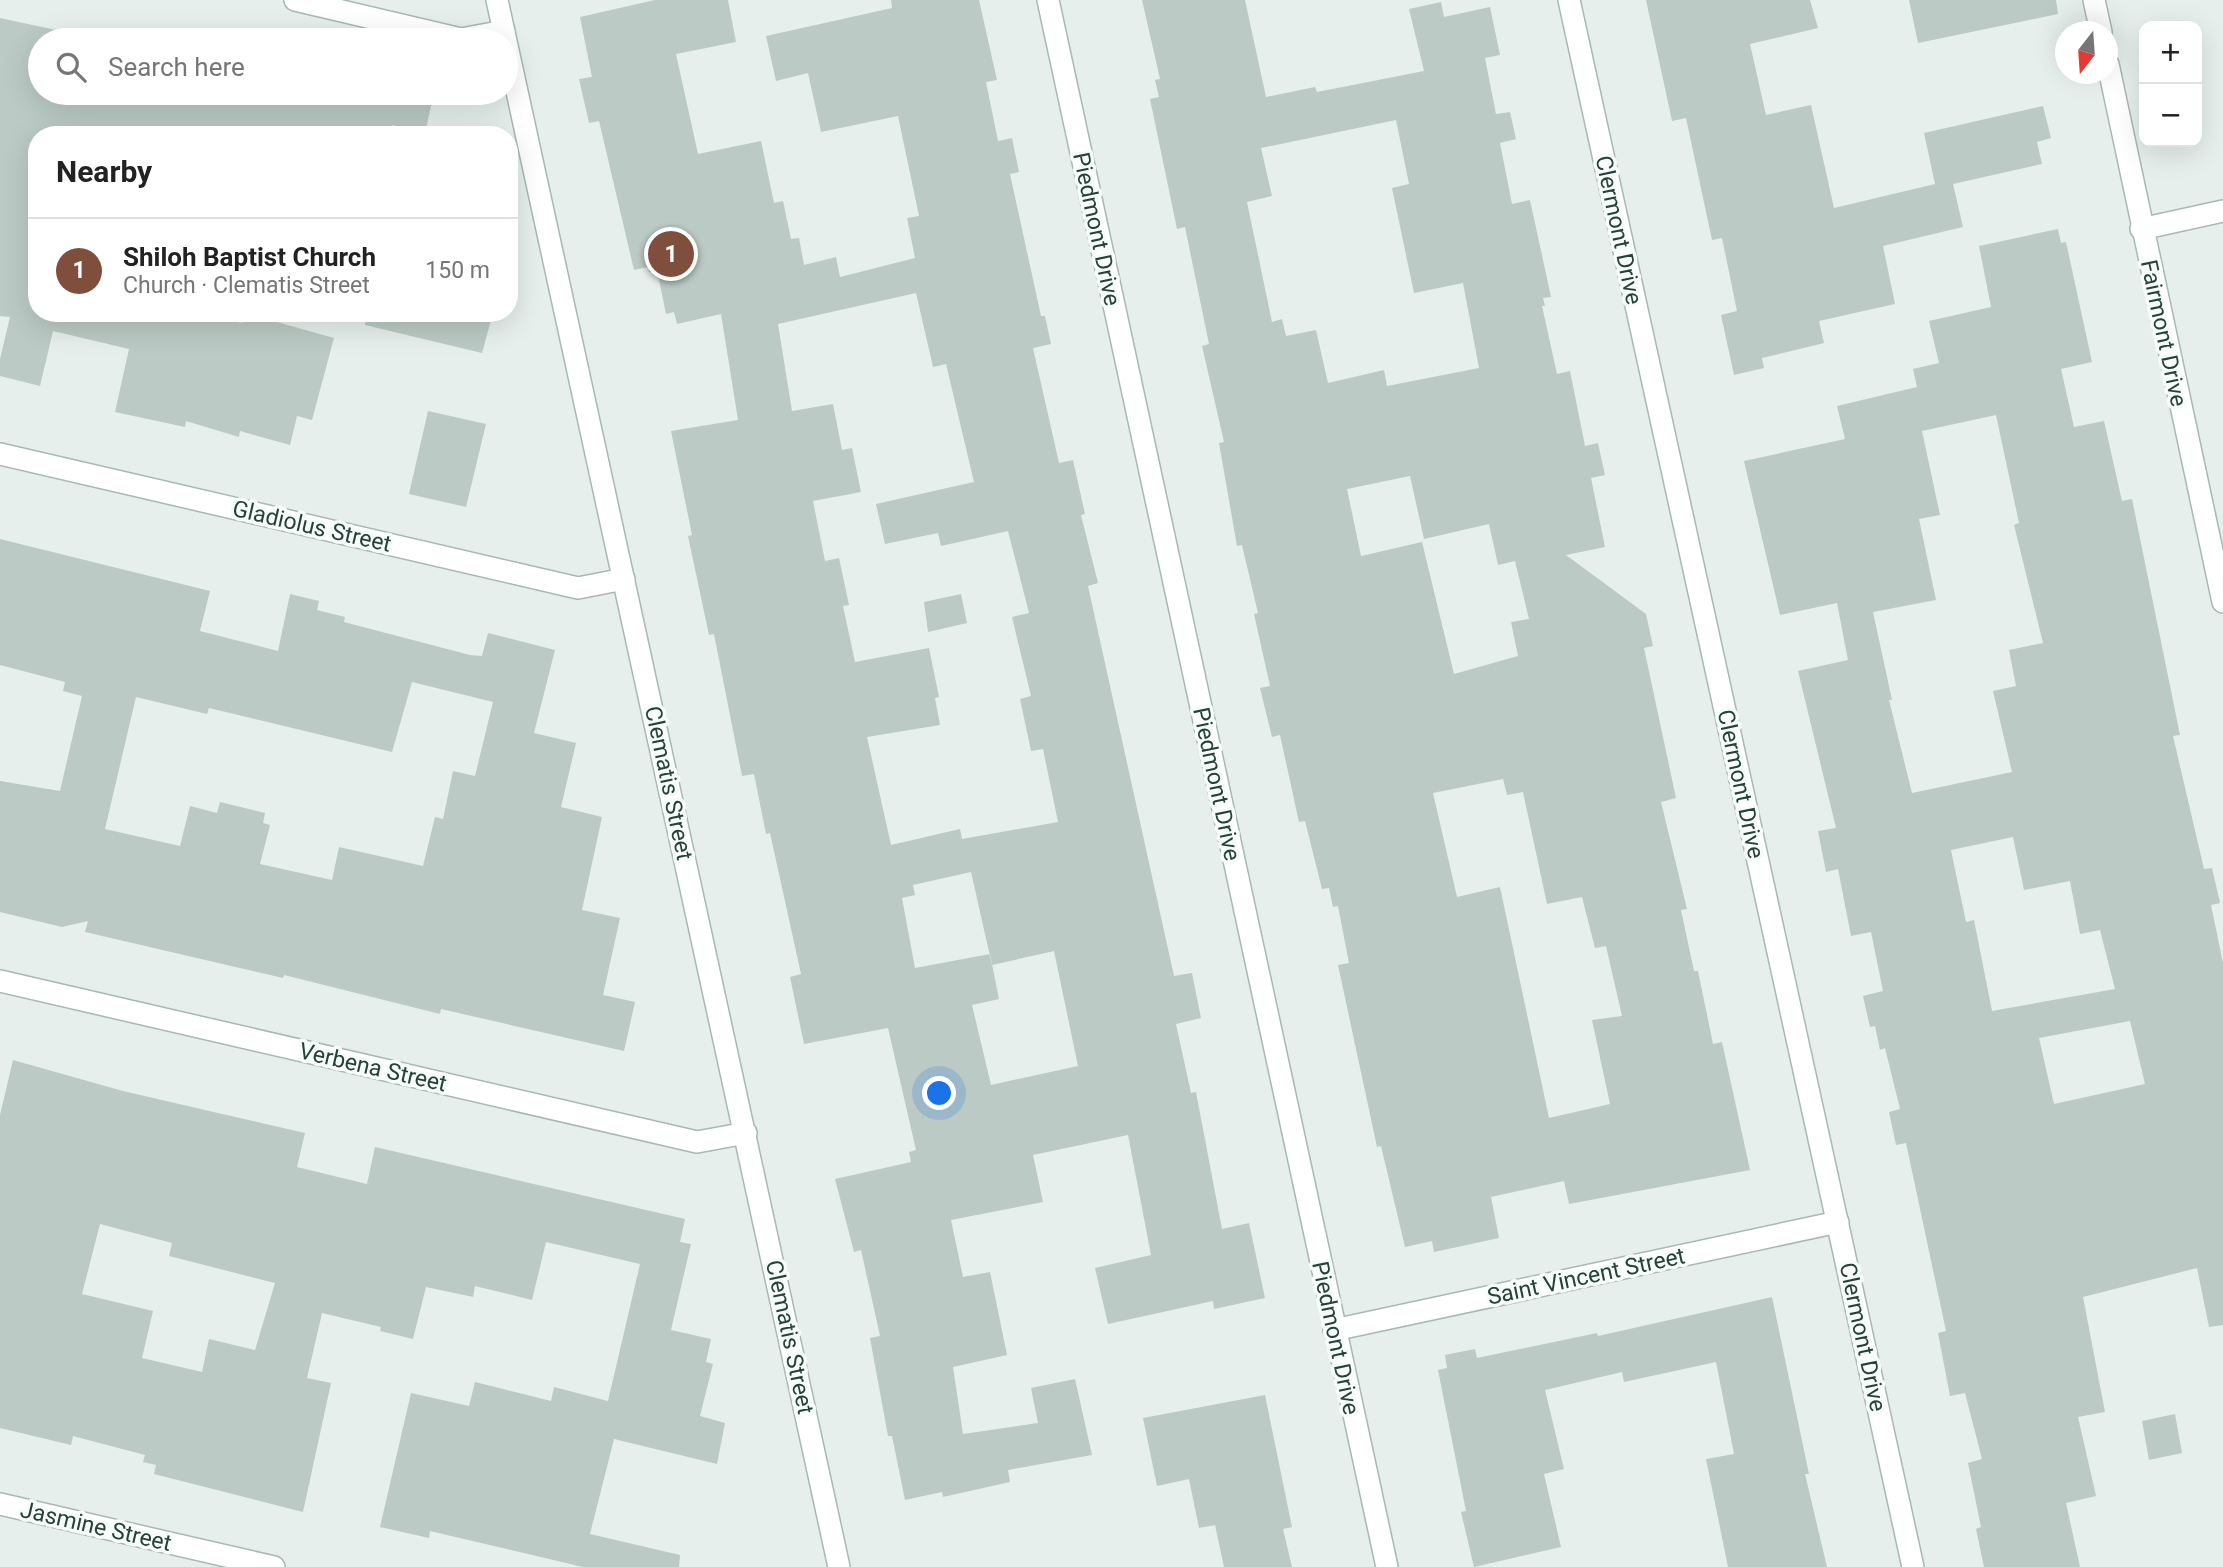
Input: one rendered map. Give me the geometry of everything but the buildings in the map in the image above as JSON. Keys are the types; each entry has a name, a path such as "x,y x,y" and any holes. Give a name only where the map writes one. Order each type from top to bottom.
{"street":[{"path":"295,0 414,28"},
{"name":"Clematis Street","path":"497,0 503,28"},
{"name":"Piedmont Drive","path":"1048,0 1387,1567"},
{"name":"Clermont Drive","path":"1569,0 1913,1567"},
{"path":"2095,0 2099,21"},
{"name":"Fairmont Drive","path":"2112,84 2223,602"},
{"name":"Clematis Street","path":"518,95 839,1567"},
{"path":"2141,229 2223,211"},
{"name":"Gladiolus Street","path":"0,454 579,588 624,579"},
{"name":"Verbena Street","path":"0,981 697,1142 746,1133"},
{"name":"Saint Vincent Street","path":"1334,1330 1838,1222"},
{"name":"Jasmine Street","path":"0,1504 274,1567"}],"place":[{"name":"Shiloh Baptist Church","path":"671,254"}]}
